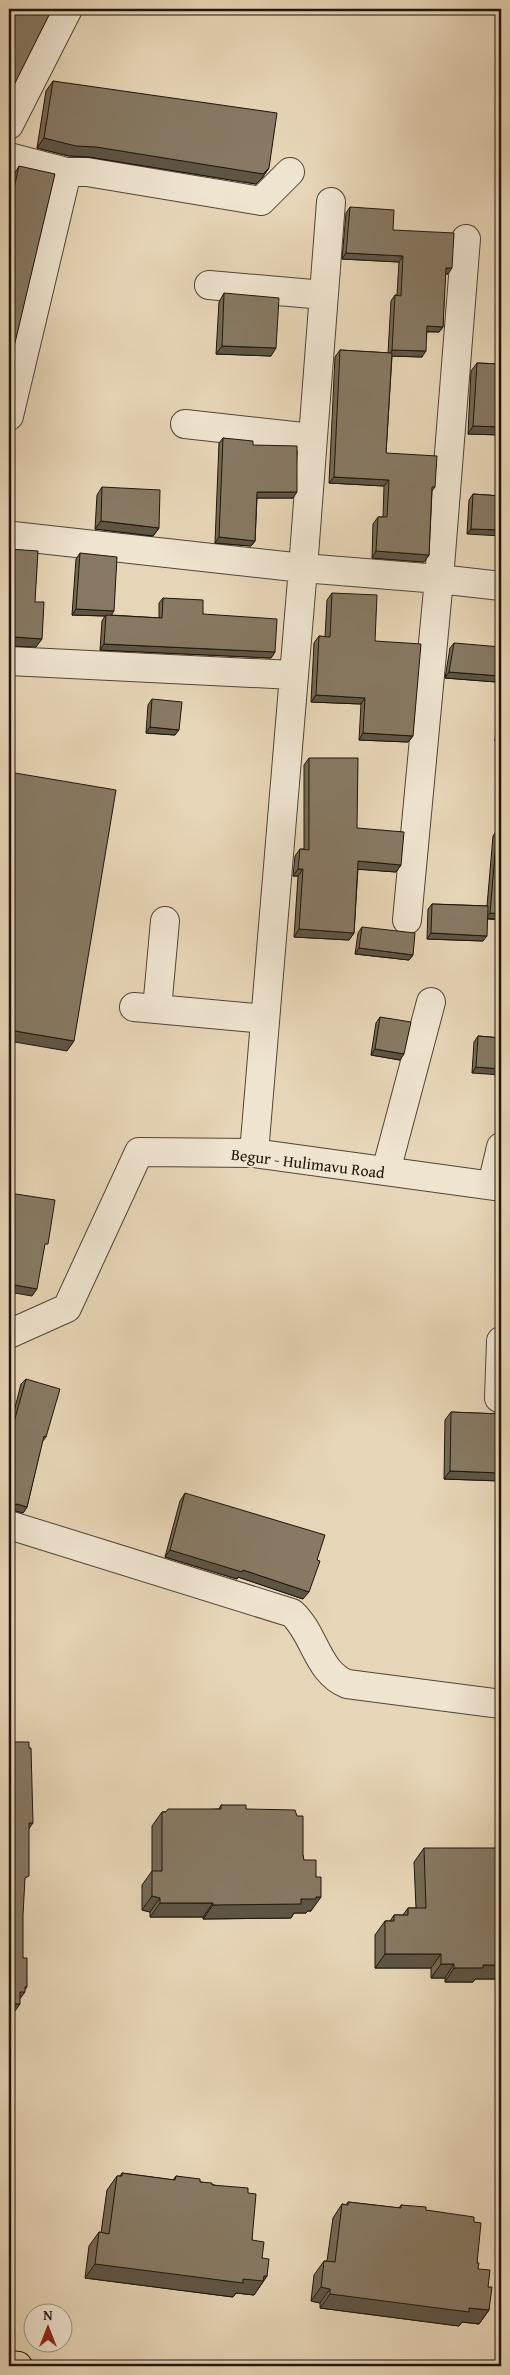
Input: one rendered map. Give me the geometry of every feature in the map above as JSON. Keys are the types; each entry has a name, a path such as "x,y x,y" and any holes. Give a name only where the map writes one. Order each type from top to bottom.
{"main road":[{"path":"9,2365 18,2366"}],"street":[{"path":"9,125 68,9"},
{"path":"9,157 67,172 87,172 261,201 290,172"},
{"path":"9,416 67,172"},
{"path":"254,1153 332,202"},
{"path":"408,920 439,579 466,239"},
{"path":"209,285 324,295"},
{"path":"185,424 312,438"},
{"path":"14,536 303,568 501,586"},
{"path":"9,661 293,675"},
{"path":"165,920 145,1008 265,1018"},
{"path":"386,1172 431,1002"},
{"path":"497,1186 501,1147"},
{"name":"Begur - Hulimavu Road","path":"11,1341 68,1308 139,1152 254,1153 497,1186"},
{"path":"499,1398 501,1341"},
{"path":"9,1525 287,1611 301,1621 330,1674 347,1684 501,1704"}],"building":[{"path":"9,9 52,9 9,95"},
{"path":"53,81 277,113 269,168 263,174 96,147 76,146 44,138"},
{"path":"19,166 55,174 9,368 9,211"},
{"path":"350,207 394,210 393,230 454,233 452,268 446,268 443,327 427,326 426,351 392,350 395,295 401,296 403,256 346,253"},
{"path":"224,293 279,298 276,348 222,346"},
{"path":"340,350 392,353 386,453 437,456 435,487 432,487 429,555 376,551 378,517 387,517 389,480 334,477"},
{"path":"477,363 501,364 501,427 473,426"},
{"path":"223,438 253,441 253,445 297,446 297,492 257,492 255,541 219,537"},
{"path":"102,487 160,490 159,528 101,521"},
{"path":"473,494 501,496 501,530 471,529"},
{"path":"9,549 38,551 35,602 44,602 42,639 15,637 9,639"},
{"path":"80,553 117,557 114,611 76,609"},
{"path":"332,593 377,595 375,641 421,644 413,736 363,733 365,698 316,695 319,636 330,637"},
{"path":"163,598 203,600 203,614 277,619 275,652 104,644 106,615 162,618"},
{"path":"454,643 501,647 500,676 449,672"},
{"path":"152,699 182,702 179,730 150,727"},
{"path":"501,710 501,736 499,735"},
{"path":"309,758 358,758 357,828 404,832 401,865 358,861 354,933 299,929 303,869 298,869 300,849 309,850"},
{"path":"9,772 116,790 74,1041 9,1030"},
{"path":"497,830 501,831 501,914 490,913"},
{"path":"432,904 488,906 487,936 431,933"},
{"path":"362,927 415,933 413,955 359,948"},
{"path":"380,1017 411,1022 404,1054 375,1049"},
{"path":"478,1036 501,1038 501,1069 476,1067"},
{"path":"9,1193 55,1200 48,1244 45,1244 37,1289 9,1284"},
{"path":"26,1379 60,1389 46,1437 44,1436 27,1507 17,1504 9,1506 9,1440"},
{"path":"451,1412 501,1414 501,1473 450,1471"},
{"path":"185,1493 325,1535 317,1560 320,1561 309,1592 243,1570 242,1572 170,1550"},
{"path":"9,1742 29,1742 29,1748 31,1748 33,1823 29,1823 29,1876 25,1878 23,1915 23,1958 27,1958 27,1987 25,1987 25,1992 20,1992 20,2004 9,2004"},
{"path":"221,1805 246,1805 246,1809 295,1810 297,1816 303,1816 304,1860 316,1860 316,1877 321,1877 321,1897 301,1899 301,1904 213,1905 213,1903 160,1903 160,1898 152,1896 152,1871 162,1871 162,1812 166,1812 168,1809 221,1809"},
{"path":"424,1848 501,1848 501,1965 483,1965 483,1968 454,1968 454,1964 441,1964 441,1954 385,1954 385,1921 394,1921 394,1915 408,1915 408,1908 426,1908"},
{"path":"122,2173 175,2180 176,2176 200,2179 200,2182 212,2183 212,2185 248,2188 248,2193 256,2194 252,2240 264,2242 262,2258 269,2259 267,2276 264,2276 263,2281 243,2279 243,2283 95,2264 99,2232 109,2234 117,2176 122,2176"},
{"path":"348,2202 401,2208 401,2205 426,2207 426,2210 474,2217 474,2222 481,2223 478,2269 490,2270 488,2287 492,2287 489,2310 469,2308 469,2312 330,2294 330,2289 321,2287 324,2261 335,2262 342,2204 348,2205"}]}
